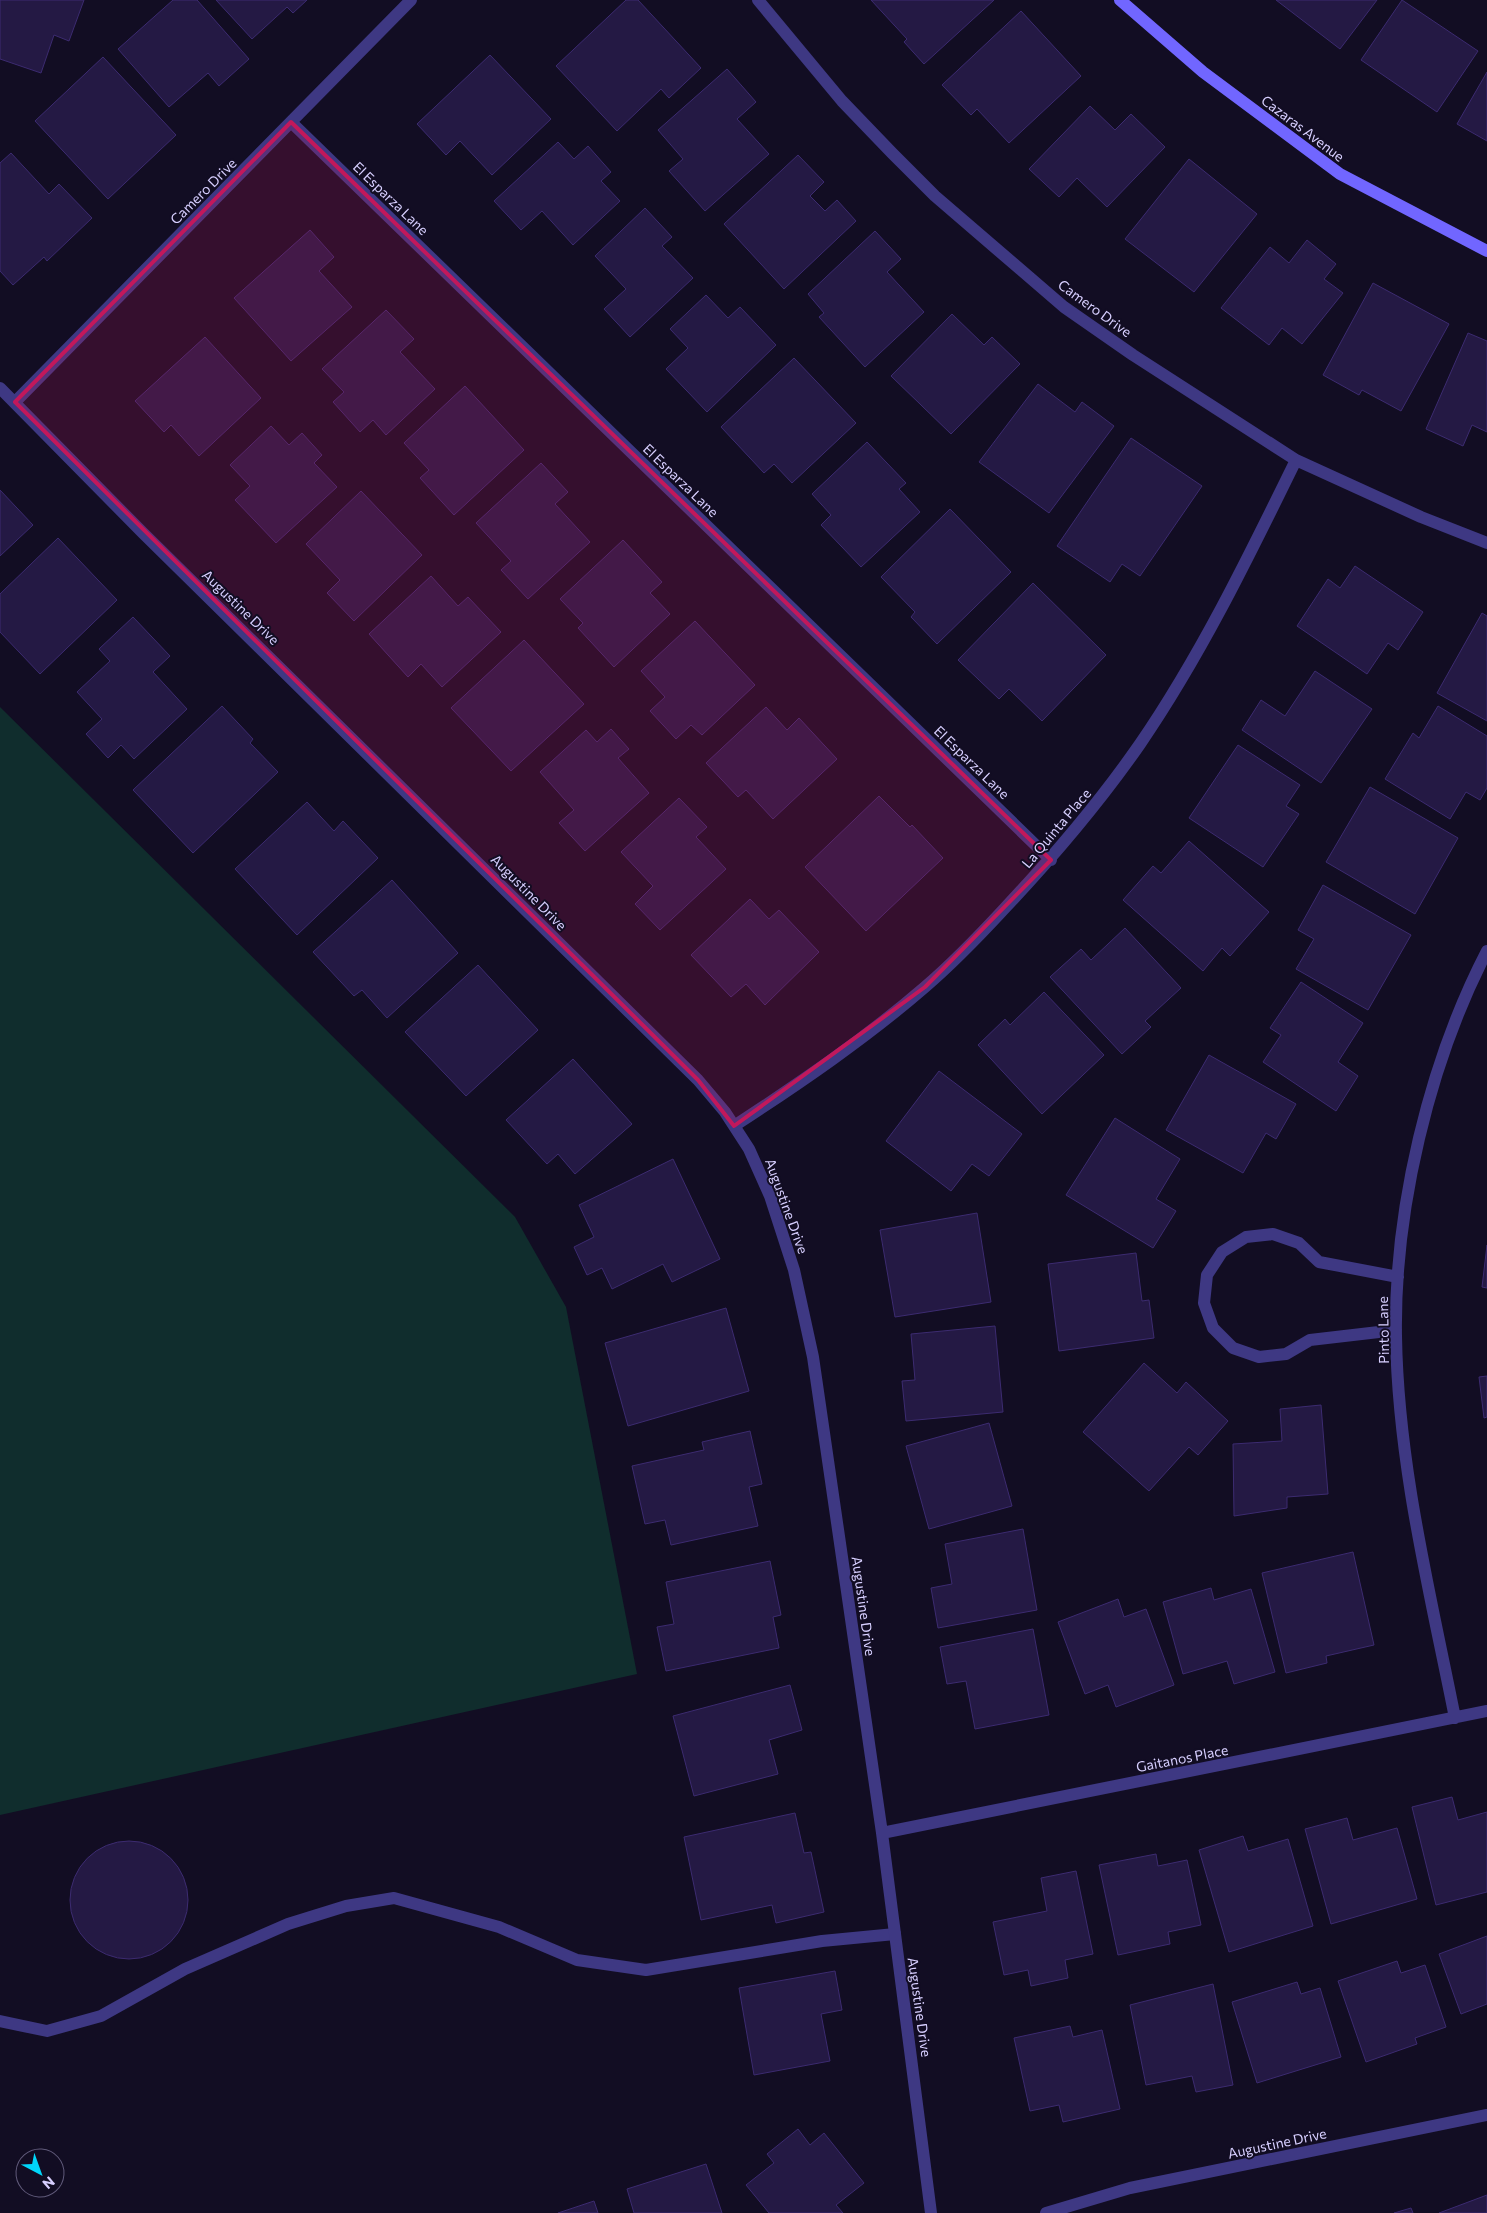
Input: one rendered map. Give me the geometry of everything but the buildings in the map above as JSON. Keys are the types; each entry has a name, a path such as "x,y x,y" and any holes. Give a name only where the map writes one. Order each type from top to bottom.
{"street":[{"name":"Camero Drive","path":"15,402 411,0"},
{"name":"Camero Drive","path":"758,0 842,102 935,196 996,250 1064,306 1133,355 1296,460 1421,517 1487,543"},
{"name":"Cazaras Avenue","path":"1120,0 1203,72 1340,174 1487,252"},
{"name":"El Esparza Lane","path":"291,122 1051,860"},
{"name":"Augustine Drive","path":"0,388 150,540 698,1080 726,1112 749,1149 770,1196 794,1270 813,1357 882,1833 931,2213"},
{"name":"La Quinta Place","path":"734,1126 845,1049 926,987 1051,860 1141,743 1194,657 1245,564 1296,460"},
{"name":"Pinto Lane","path":"1455,1718 1414,1512 1402,1419 1396,1330 1398,1277 1408,1190 1424,1123 1449,1035 1487,951"},
{"path":"1396,1330 1310,1340 1286,1354 1259,1357 1233,1348 1213,1328 1204,1303 1207,1275 1222,1252 1246,1237 1273,1234 1299,1243 1319,1262 1398,1277"},
{"name":"Gaitanos Place","path":"882,1833 1487,1711"},
{"path":"0,2021 48,2031 101,2016 186,1970 288,1924 346,1906 394,1898 499,1927 577,1960 646,1970 822,1941 895,1934"},
{"name":"Augustine Drive","path":"1046,2213 1130,2188 1487,2115"}],"highlighted area":[{"path":"291,122 1051,860 925,987 734,1126 698,1080 15,402"}],"green space":[{"path":"0,707 515,1217 566,1307 637,1674 0,1815"}]}
